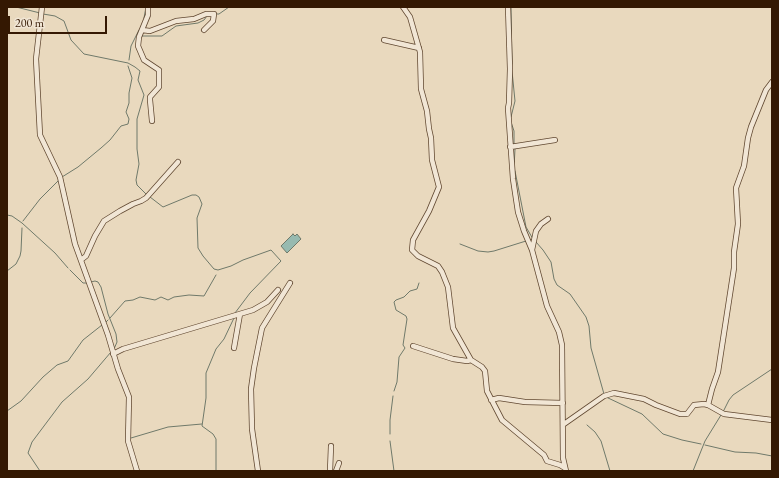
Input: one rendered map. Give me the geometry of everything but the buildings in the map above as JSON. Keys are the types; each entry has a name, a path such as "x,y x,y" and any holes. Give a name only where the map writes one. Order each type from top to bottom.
{"street":[{"path":"42,7 36,59 40,135 60,177 81,260 129,397 128,441 137,471"},
{"path":"148,7 148,15 138,41 139,51 144,60 159,70 160,74 159,87 150,97 152,121"},
{"path":"403,7 410,17 419,48 421,89 427,111 431,138 432,160 439,187 429,211 413,240 412,250 418,256 438,266 442,272 448,287 453,328 472,360 485,370 487,391 502,420 547,460 560,465 565,469"},
{"path":"508,7 510,69 508,108 513,179 518,212 524,232 532,250 547,306 559,332 562,345 564,424 563,458 565,469"},
{"path":"142,30 150,31 176,21 194,19 206,14 214,14 213,21 204,30"},
{"path":"384,40 419,48"},
{"path":"708,405 718,372 734,268 734,252 738,224 736,188 744,166 751,127 766,90 772,82"},
{"path":"510,147 555,140"},
{"path":"81,260 86,256 104,221 133,204 141,202 178,162"},
{"path":"532,250 536,231 541,224 548,219"},
{"path":"258,471 252,429 251,389 254,368 262,328 290,283"},
{"path":"113,354 123,349 240,314 268,302 278,290"},
{"path":"234,348 240,314"},
{"path":"413,346 453,359 467,361 472,360"},
{"path":"564,424 604,396 611,393 644,399 680,414 687,414 694,405 704,404 724,414 772,420"},
{"path":"492,400 499,398 525,402 563,403"},
{"path":"330,471 331,446"},
{"path":"336,471 339,463"}],"water":[{"path":"293,234 295,236 297,234 301,239 287,253 281,246"}],"waterway":[{"path":"16,7 40,13"},
{"path":"144,18 146,7"},
{"path":"216,14 219,14 229,7"},
{"path":"511,7 512,64"},
{"path":"43,14 55,16 64,21 71,40 84,54 128,63 140,71 138,80 144,95 137,119 137,149 139,164 136,180 137,185 146,194"},
{"path":"142,36 162,36 176,26 198,23 204,20 207,16"},
{"path":"129,60 131,46 139,30"},
{"path":"62,177 78,167 101,148 110,140 121,126 128,124 129,119 126,112 129,103 132,78 128,66"},
{"path":"511,117 515,101 512,71"},
{"path":"511,122 514,131 514,145"},
{"path":"514,168 515,149"},
{"path":"515,171 526,227 533,239 530,240"},
{"path":"23,221 40,199 59,180"},
{"path":"150,197 163,207 192,195 199,197 202,204 197,218 198,248 214,269 218,270 231,266 271,250 281,261 250,293 235,313"},
{"path":"7,215 12,216 22,223 55,253 68,268"},
{"path":"7,271 16,264 20,256 22,228"},
{"path":"460,244 478,251 488,252 526,241"},
{"path":"536,242 551,262 554,279 557,285 570,294 586,317 589,326 591,348 604,394"},
{"path":"70,270 83,283 88,283"},
{"path":"110,318 125,301 140,297 155,300 161,297 168,300 174,297 189,295 204,296 216,275"},
{"path":"91,282 98,282 101,287 108,314 116,334 117,342 114,349"},
{"path":"394,391 397,382 399,357 405,348 403,345 407,319 406,316 396,310 394,302 404,297 410,291 417,289 419,283"},
{"path":"216,471 216,439 213,434 202,426 206,398 206,373 216,349 224,339 234,318"},
{"path":"7,411 21,401 43,377 57,365 68,361 83,340 102,325"},
{"path":"40,471 28,453 32,442 62,402 88,379 111,352"},
{"path":"723,412 733,395 772,369"},
{"path":"390,434 393,396"},
{"path":"606,397 642,414 663,434 701,444"},
{"path":"693,471 705,441 721,415"},
{"path":"131,438 168,427 202,424"},
{"path":"587,425 595,432 601,441 610,471"},
{"path":"390,441 394,471"},
{"path":"705,445 735,452 756,453 772,456"}]}
